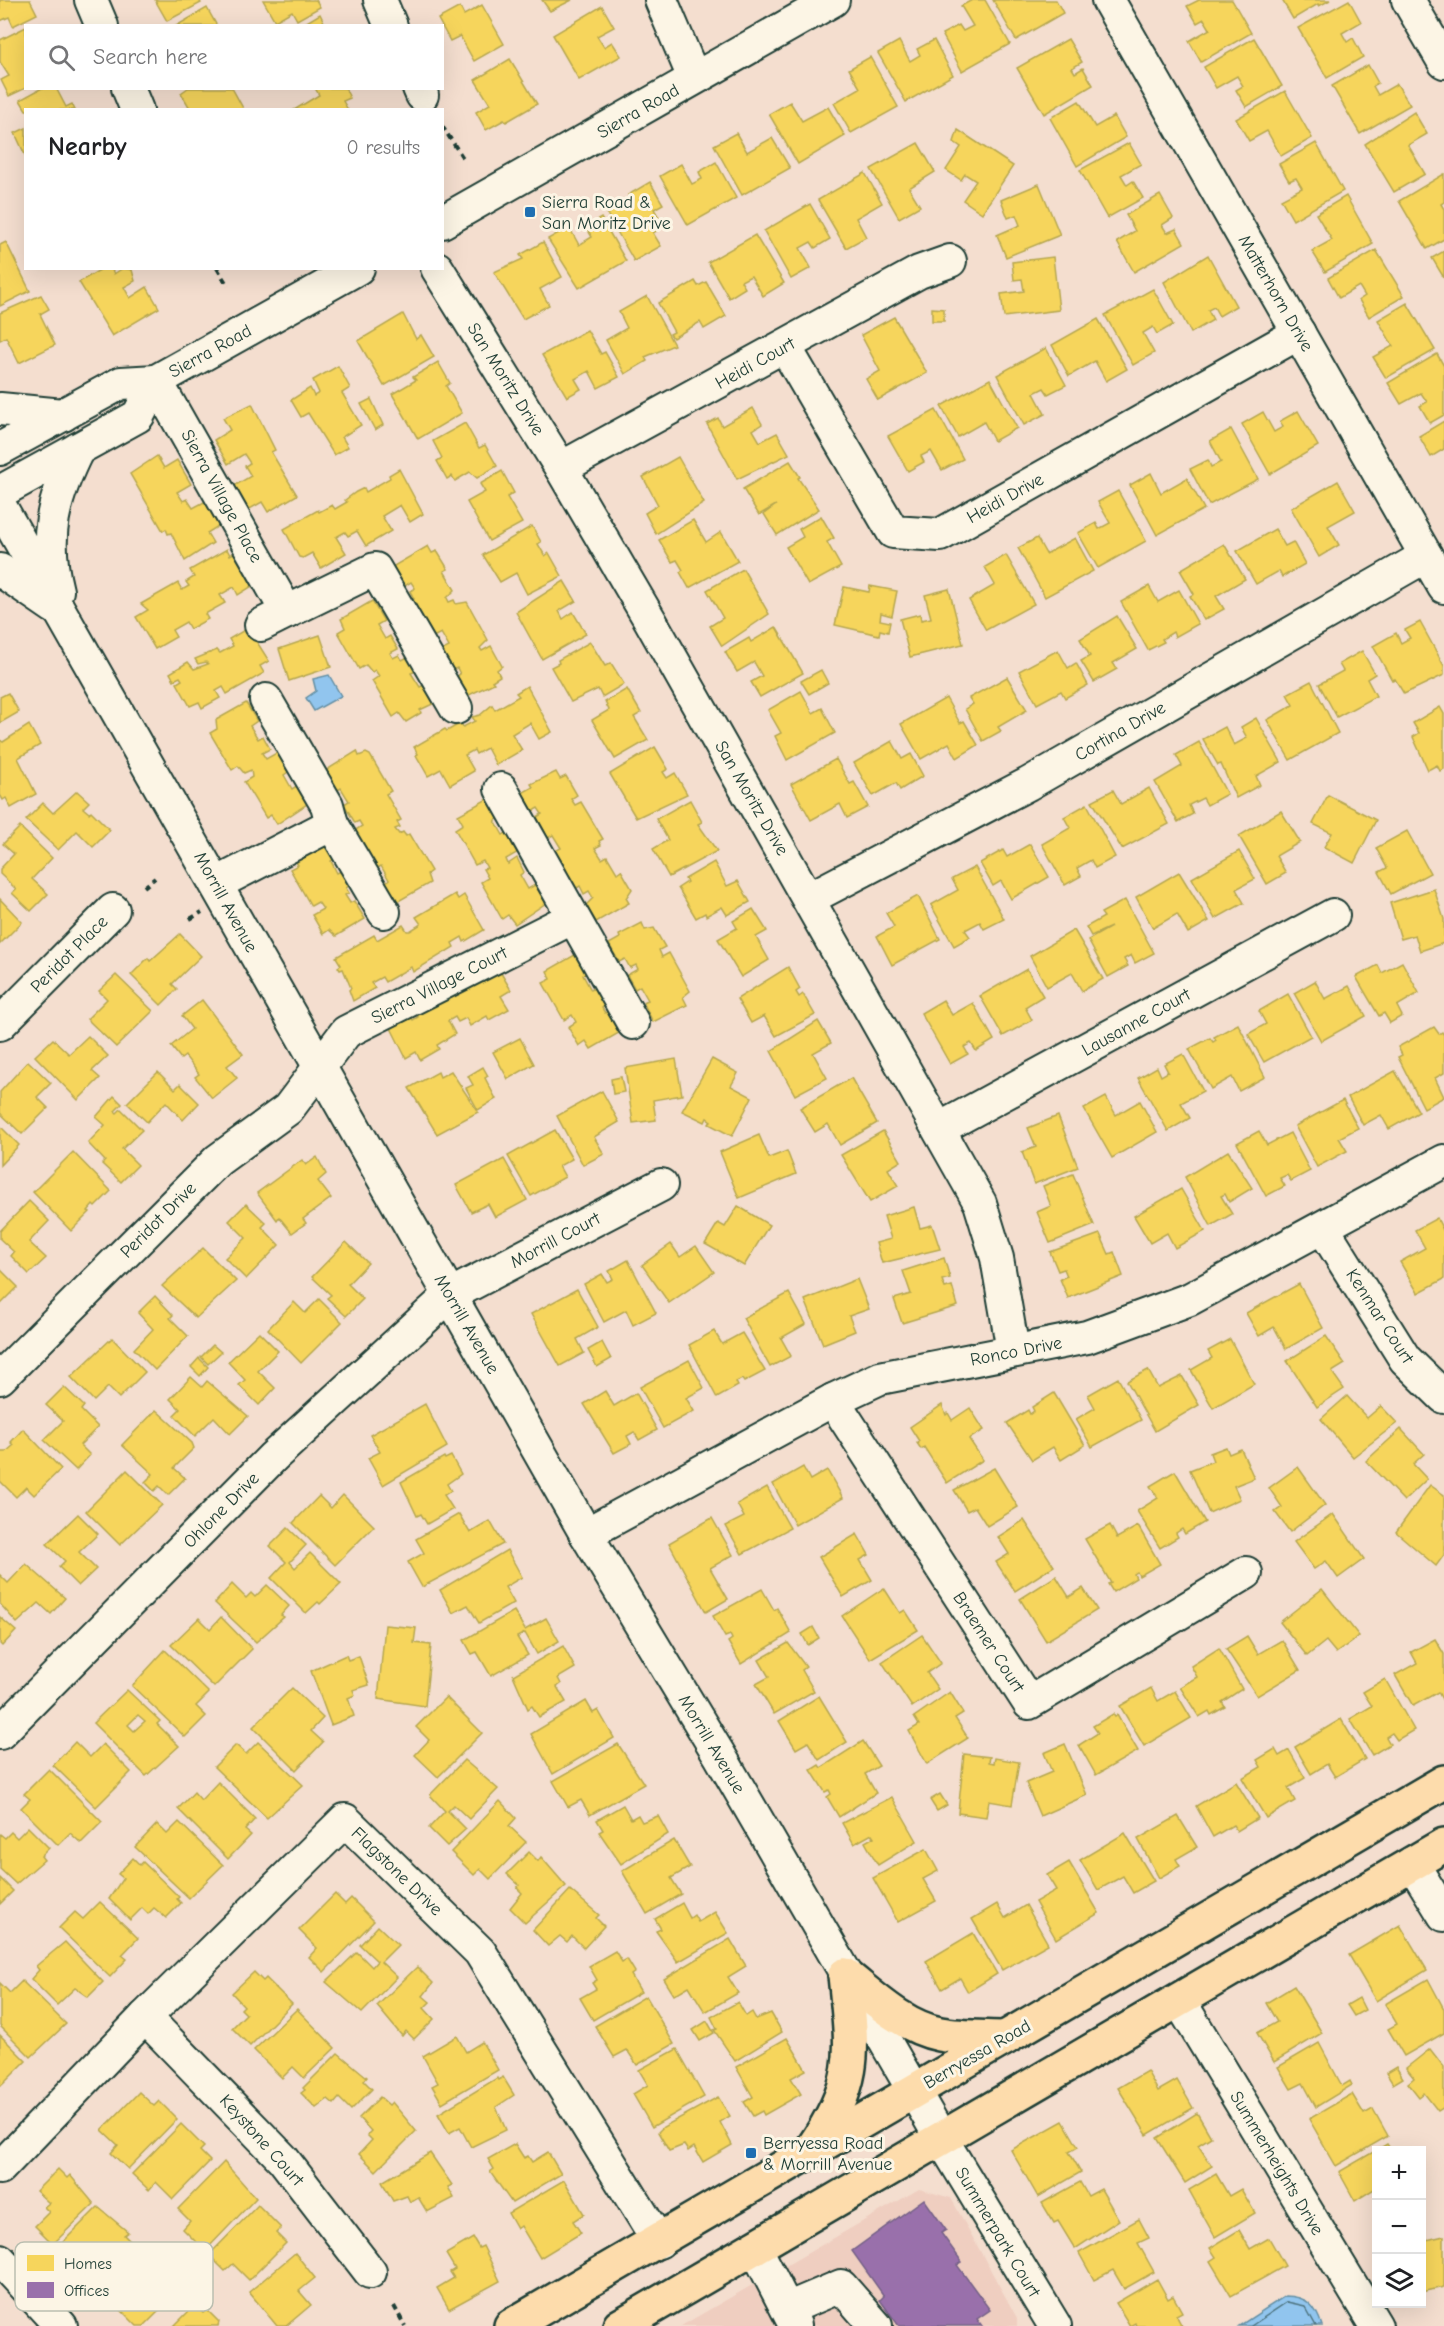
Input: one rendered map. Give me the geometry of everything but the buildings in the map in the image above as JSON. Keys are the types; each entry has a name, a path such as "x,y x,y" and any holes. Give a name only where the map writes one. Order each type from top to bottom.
{"main road":[{"name":"Berryessa Road","path":"511,2326 659,2242 765,2177 809,2154 1444,1782"},
{"path":"620,2326 1444,1845"},
{"path":"845,1975 889,2010 915,2025 938,2034 1005,2038"},
{"path":"809,2154 830,2123 847,2084 851,2034 845,1975"},
{"path":"545,2326 559,2318 598,2277"}],"street":[{"path":"92,0 101,24"},
{"path":"380,0 390,24"},
{"path":"661,0 694,78"},
{"name":"Sierra Road","path":"444,221 833,0"},
{"name":"Matterhorn Drive","path":"1108,0 1444,587"},
{"path":"1408,0 1444,62"},
{"path":"129,90 136,108"},
{"name":"Heidi Court","path":"561,468 919,272 950,261"},
{"name":"Sierra Road","path":"0,449 121,383 156,381 354,270"},
{"name":"San Moritz Drive","path":"438,270 561,468 810,898 980,1203 997,1258 1013,1352"},
{"name":"Heidi Drive","path":"785,347 893,532 940,535 1299,333"},
{"name":"Sierra Road","path":"0,492 138,416 156,381"},
{"name":"Sierra Village Place","path":"156,381 274,618 375,569 456,708"},
{"path":"0,409 63,415"},
{"path":"62,612 52,570 51,525 54,504 78,449"},
{"name":"Morrill Avenue","path":"0,506 586,1534 731,1775 941,2138"},
{"name":"Cortina Drive","path":"810,898 1028,784 1426,556"},
{"path":"0,570 62,612"},
{"path":"266,700 327,805 332,824 384,912"},
{"path":"501,789 633,1023"},
{"path":"216,884 332,824"},
{"name":"Peridot Place","path":"0,1024 113,910"},
{"name":"Lausanne Court","path":"939,1129 1333,915"},
{"name":"Sierra Village Court","path":"320,1067 346,1032 572,918"},
{"name":"Peridot Drive","path":"0,1378 218,1160 288,1109 320,1067"},
{"name":"Ronco Drive","path":"586,1534 833,1400 880,1378 1087,1337 1190,1299 1444,1161"},
{"name":"Morrill Court","path":"450,1295 661,1185"},
{"name":"Kenmar Court","path":"1323,1228 1405,1359 1444,1397"},
{"name":"Ohlone Drive","path":"0,1733 273,1457 450,1295"},
{"name":"Braemer Court","path":"833,1400 1029,1703 1246,1574"},
{"name":"Flagstone Drive","path":"0,2169 145,2017 345,1820 480,1952 659,2242"},
{"path":"1412,1863 1444,1915"},
{"name":"Summerheights Drive","path":"1179,2000 1376,2326"},
{"name":"Keystone Court","path":"145,2017 283,2159 370,2272"},
{"name":"Summerpark Court","path":"941,2138 1055,2326"},
{"path":"755,2247 794,2321 841,2286 876,2326"},
{"path":"0,2260 15,2276"},
{"path":"47,2311 61,2326"}],"path":[{"path":"444,129 465,161"},
{"path":"218,270 228,286"},
{"path":"144,887 155,878"},
{"path":"394,2306 405,2326"}],"shaded area":[{"path":"919,2189 951,2198 1017,2318 1017,2326 681,2326"}],"water":[{"path":"329,675 341,696 314,711 306,698 316,691 313,679"},
{"path":"1285,2296 1305,2300 1317,2313 1322,2326 1239,2326"}],"place":[{"name":"Sierra Road & San Moritz Drive","path":"530,212"},
{"name":"Berryessa Road & Morrill Avenue","path":"751,2153"}]}
